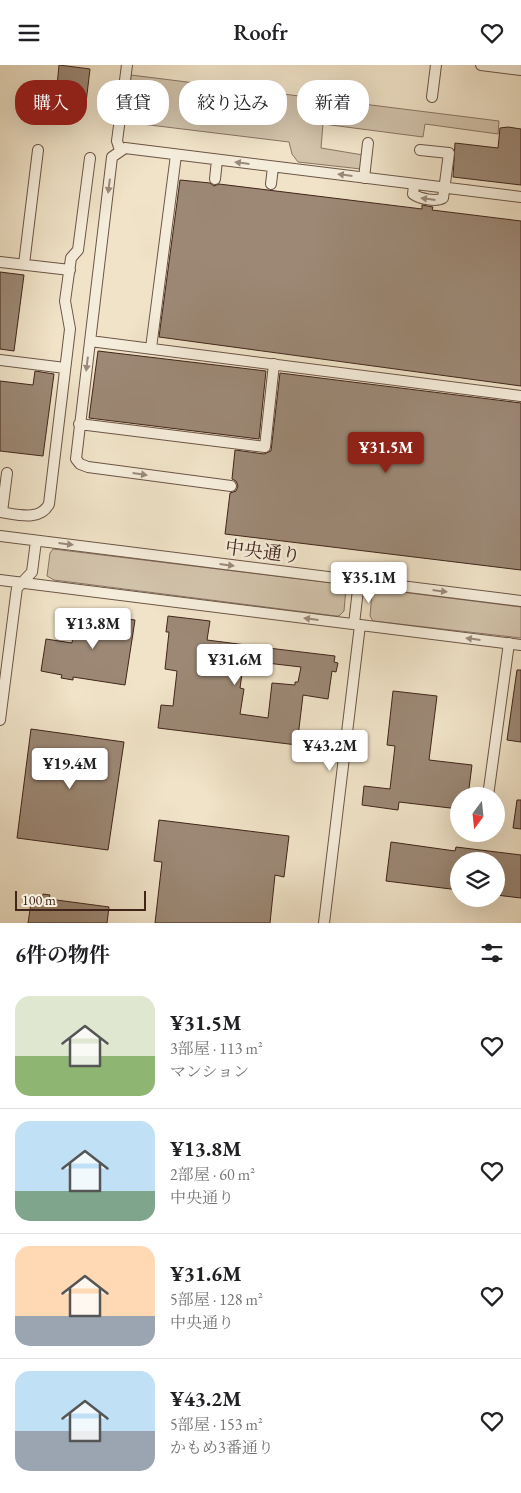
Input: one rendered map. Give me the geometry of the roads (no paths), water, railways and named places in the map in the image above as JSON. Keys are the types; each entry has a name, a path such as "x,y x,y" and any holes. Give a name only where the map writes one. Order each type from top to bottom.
{"street":[{"path":"120,150 117,141 127,65"},
{"path":"432,97 436,65"},
{"path":"481,65 521,70"},
{"path":"364,178 368,143"},
{"path":"231,485 80,464 76,454 112,157 125,148 521,197"},
{"path":"24,264 38,150"},
{"path":"420,150 448,153 444,188"},
{"path":"151,348 176,155"},
{"path":"8,473 1,512 36,516 46,510 70,329 65,306 71,258 78,250 90,158"},
{"path":"215,179 217,160"},
{"path":"271,184 273,167"},
{"path":"0,262 70,270"},
{"path":"90,341 521,396"},
{"path":"0,360 65,368"},
{"path":"79,424 264,447 274,364"},
{"name":"中央通り","path":"0,536 521,601"},
{"path":"0,720 16,595 21,583 32,572 36,541"},
{"path":"0,580 521,645"},
{"path":"324,923 357,625 359,581"},
{"path":"489,787 509,643"}]}
